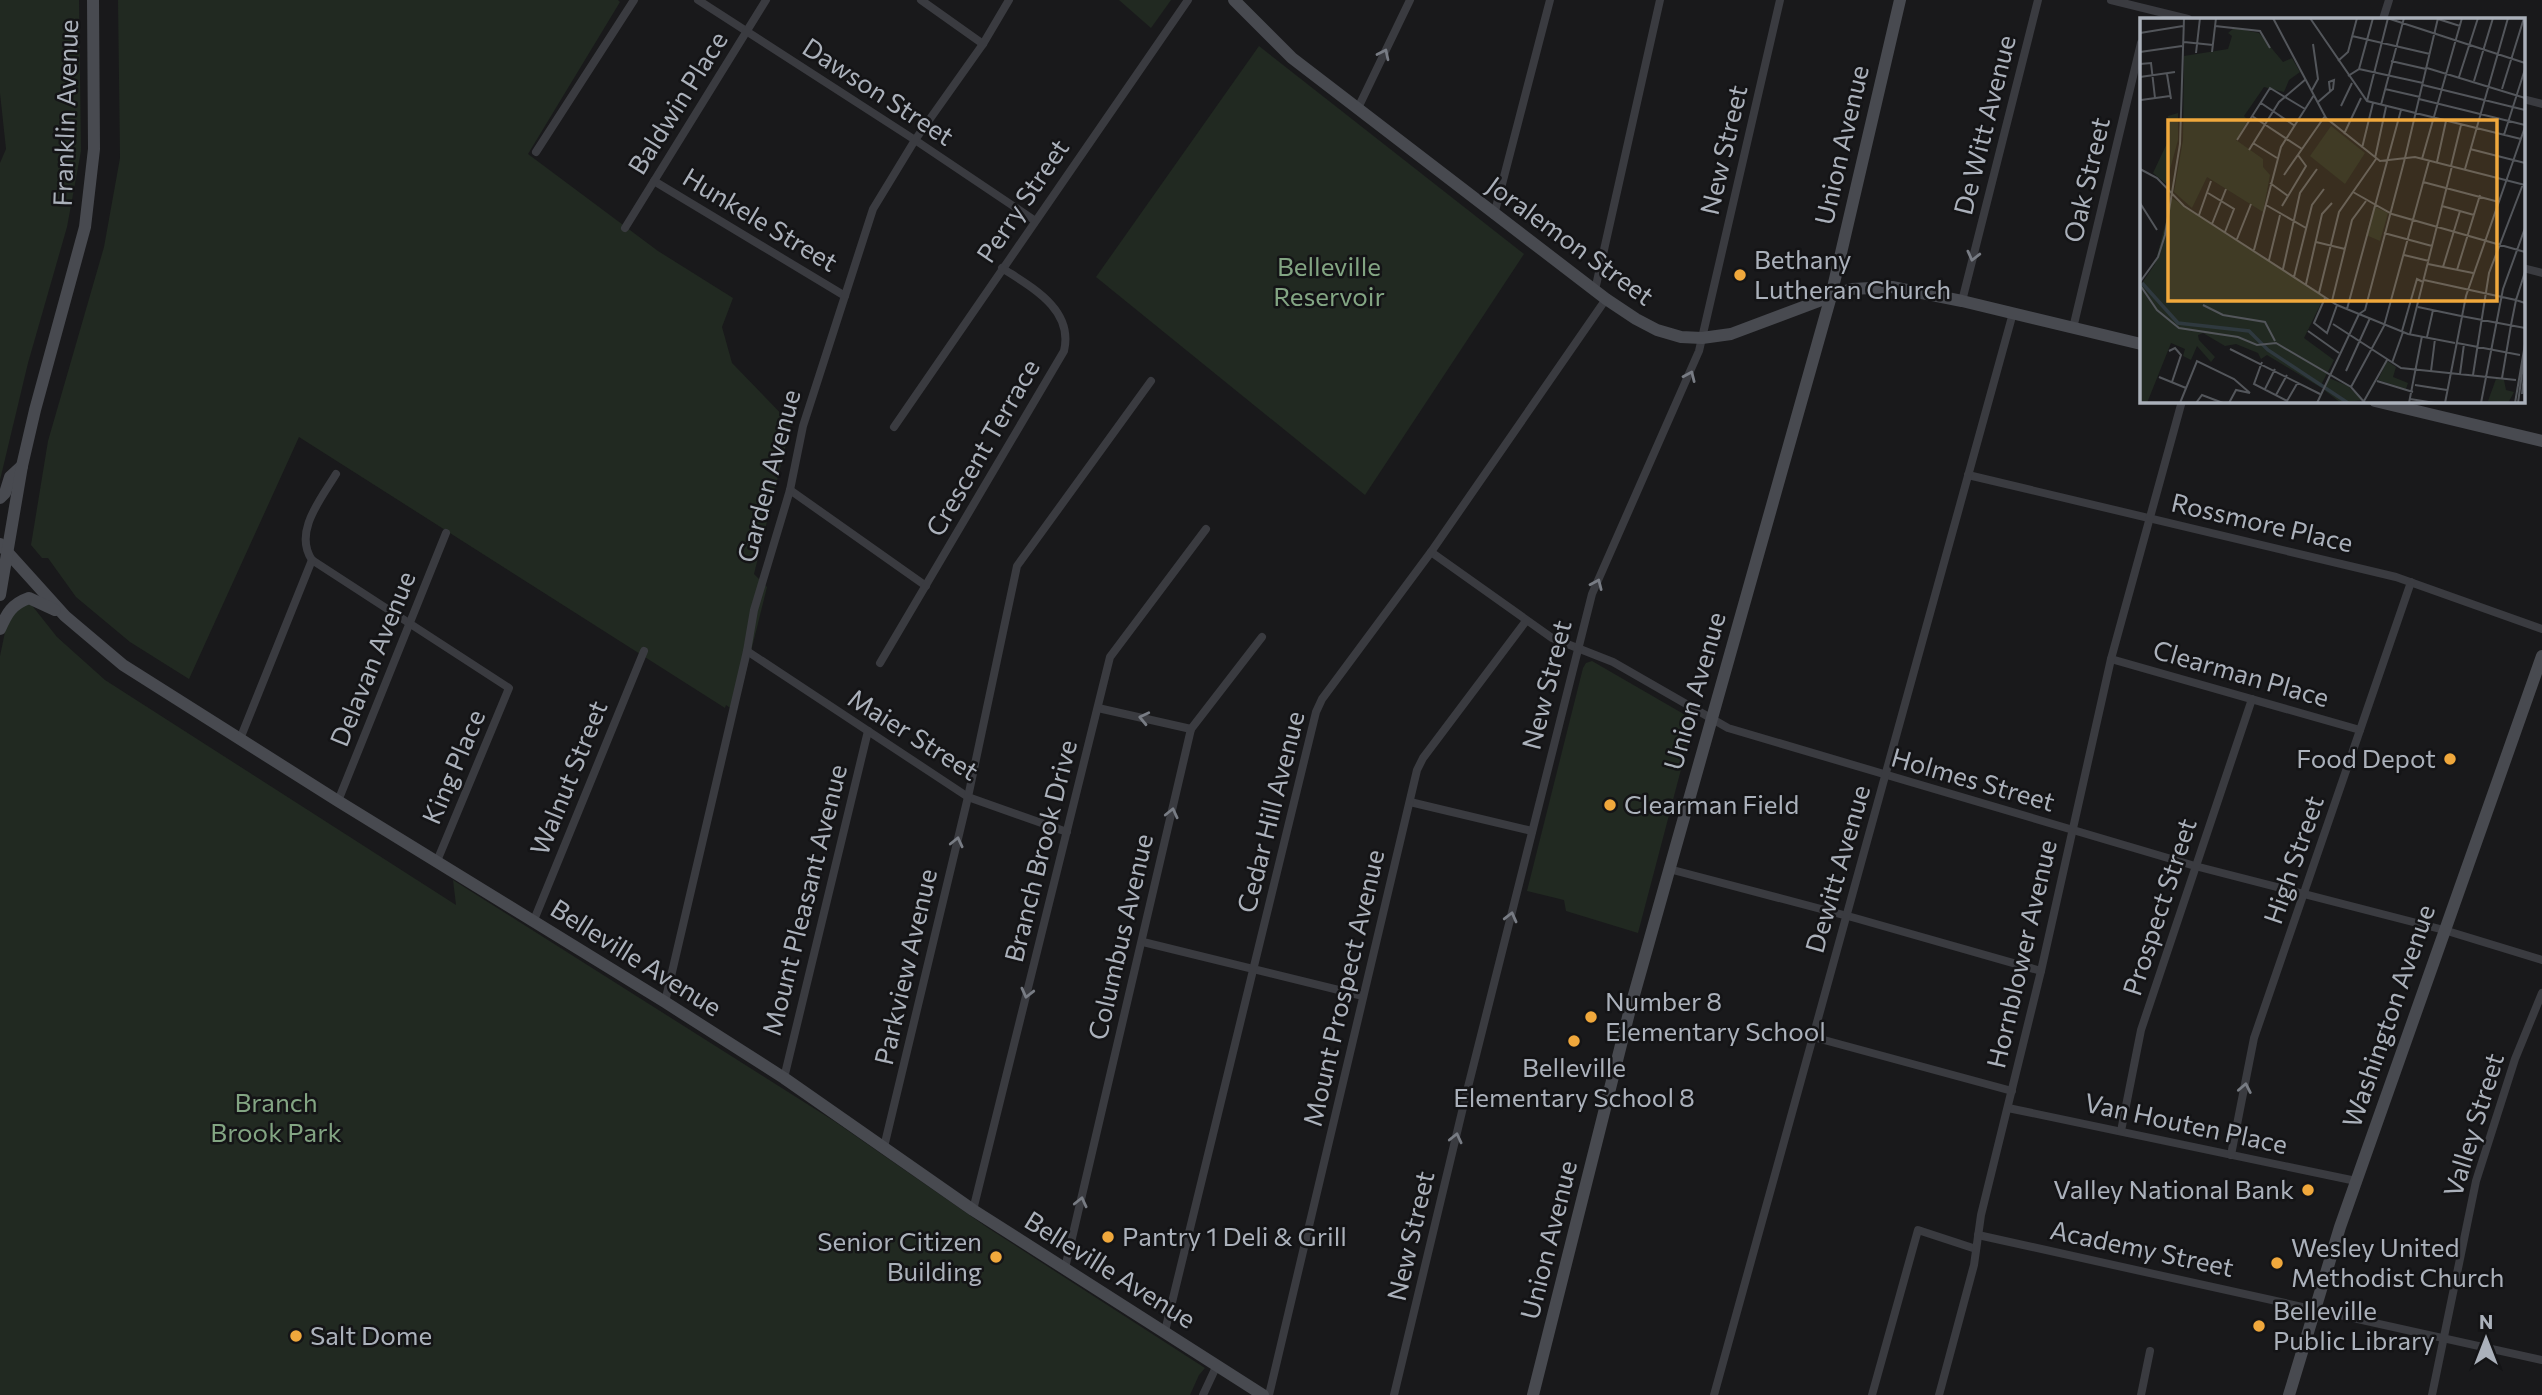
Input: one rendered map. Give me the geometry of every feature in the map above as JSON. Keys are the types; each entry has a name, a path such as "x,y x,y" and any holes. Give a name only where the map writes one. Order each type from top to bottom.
{"main road":[{"name":"Franklin Avenue","path":"0,595 4,548 22,466 85,227 94,149 93,0"},
{"name":"Joralemon Street","path":"1234,0 1292,58 1606,299 1657,330 1681,337 1702,338 1731,334 1851,289 1892,286 2140,344"},
{"name":"Union Avenue","path":"1533,1395 1630,1009 1830,296 1900,0"},
{"path":"2379,402 2542,441"},
{"path":"0,498 5,493 10,477 22,466"},
{"name":"Belleville Avenue","path":"4,548 65,616 123,665 784,1078 973,1210 1263,1395"},
{"path":"0,629 7,612 18,602 29,598 65,616"},
{"name":"Washington Avenue","path":"2289,1395 2356,1181 2542,656"}],"street":[{"path":"536,152 634,0"},
{"name":"Dawson Street","path":"698,0 1034,220"},
{"name":"Baldwin Place","path":"625,228 766,0"},
{"path":"921,0 983,44"},
{"name":"Garden Avenue","path":"665,1002 747,651 754,610 790,490 803,426 873,209 915,140 983,44 1009,0"},
{"name":"Perry Street","path":"894,427 1188,0"},
{"path":"1358,108 1410,0"},
{"path":"1494,215 1550,0"},
{"path":"1595,290 1660,0"},
{"name":"New Street","path":"1394,1395 1592,594 1695,365 1780,0"},
{"name":"De Witt Avenue","path":"1962,301 2038,0"},
{"path":"2111,0 2184,18"},
{"path":"2384,18 2389,0"},
{"path":"2147,18 2149,10"},
{"name":"Oak Street","path":"2073,328 2140,47"},
{"path":"2524,99 2542,104"},
{"name":"Hunkele Street","path":"654,181 845,296"},
{"name":"Crescent Terrace","path":"880,663 1060,359 1065,345 1064,333 1051,303 1002,268"},
{"path":"2524,268 2542,273"},
{"name":"Cedar Hill Avenue","path":"1166,1331 1316,712 1322,699 1431,552 1606,299"},
{"name":"Dewitt Avenue","path":"1714,1395 2013,313"},
{"name":"Parkview Avenue","path":"884,1147 968,797 1017,566 1151,381"},
{"name":"Hornblower Avenue","path":"1939,1395 2041,971 2111,659 2182,402"},
{"path":"336,474 312,514 307,529 306,546 312,560 410,623"},
{"name":"Rossmore Place","path":"1968,475 2411,582 2542,629"},
{"path":"790,490 926,586"},
{"name":"Branch Brook Drive","path":"973,1210 1110,657 1206,529"},
{"name":"Delavan Avenue","path":"338,801 446,533"},
{"name":"Holmes Street","path":"1431,552 1552,638 1613,662 1728,729 2195,866 2444,930 2542,960"},
{"path":"240,739 312,560"},
{"name":"High Street","path":"2231,1155 2254,1038 2411,582"},
{"name":"Mount Prospect Avenue","path":"1269,1395 1417,770 1423,758 1526,621"},
{"name":"King Place","path":"410,623 509,688 437,861"},
{"name":"Columbus Avenue","path":"1065,1268 1191,729 1262,637"},
{"name":"Walnut Street","path":"534,920 644,651"},
{"name":"Maier Street","path":"747,651 968,797 1067,832"},
{"name":"Clearman Place","path":"2111,659 2360,730"},
{"name":"Prospect Street","path":"2121,1131 2141,1030 2252,699"},
{"path":"1098,708 1191,729"},
{"name":"Mount Pleasant Avenue","path":"784,1078 868,731"},
{"path":"1410,802 1532,831"},
{"path":"1669,869 2041,971"},
{"path":"1143,942 1363,996"},
{"name":"Valley Street","path":"2432,1395 2476,1181 2515,1059 2542,993"},
{"path":"1813,1037 2012,1091"},
{"name":"Van Houten Place","path":"2008,1108 2356,1181"},
{"path":"1872,1395 1918,1230 1976,1249"},
{"name":"Academy Street","path":"1978,1235 2542,1360"},
{"path":"2141,1395 2150,1351"},
{"path":"1203,1395 1217,1365"}],"green space":[{"path":"0,0 79,0 81,151 67,227 28,363 0,480 0,163 6,149 0,93"},
{"path":"118,0 620,2 528,154 658,251 733,298 722,327 732,363 791,424 754,574 767,587 736,712 726,705 725,708 299,437 189,679 130,642 76,597 48,558 42,558 31,545 48,441 104,247 120,158"},
{"path":"1119,0 1171,0 1151,28"},
{"name":"Belleville Reservoir","path":"1259,46 1524,254 1365,495 1096,277"},
{"name":"Branch Brook Park","path":"30,603 57,637 105,680 456,905 453,880 834,1121 988,1228 1205,1368 1190,1395 0,1395 0,656 10,608"},
{"name":"Clearman Field","path":"1592,661 1694,720 1638,933 1566,911 1564,900 1527,891 1583,668 1586,663"}],"place":[{"name":"Bethany Lutheran Church","path":"1740,275"},
{"name":"Food Depot","path":"2450,759"},
{"name":"Clearman Field","path":"1610,805"},
{"name":"Number 8 Elementary School","path":"1591,1017"},
{"name":"Belleville Elementary School 8","path":"1574,1041"},
{"name":"Valley National Bank","path":"2308,1190"},
{"name":"Pantry 1 Deli & Grill","path":"1108,1237"},
{"name":"Senior Citizen Building","path":"996,1257"},
{"name":"Wesley United Methodist Church","path":"2277,1263"},
{"name":"Belleville Public Library","path":"2259,1326"},
{"name":"Salt Dome","path":"296,1336"}]}
